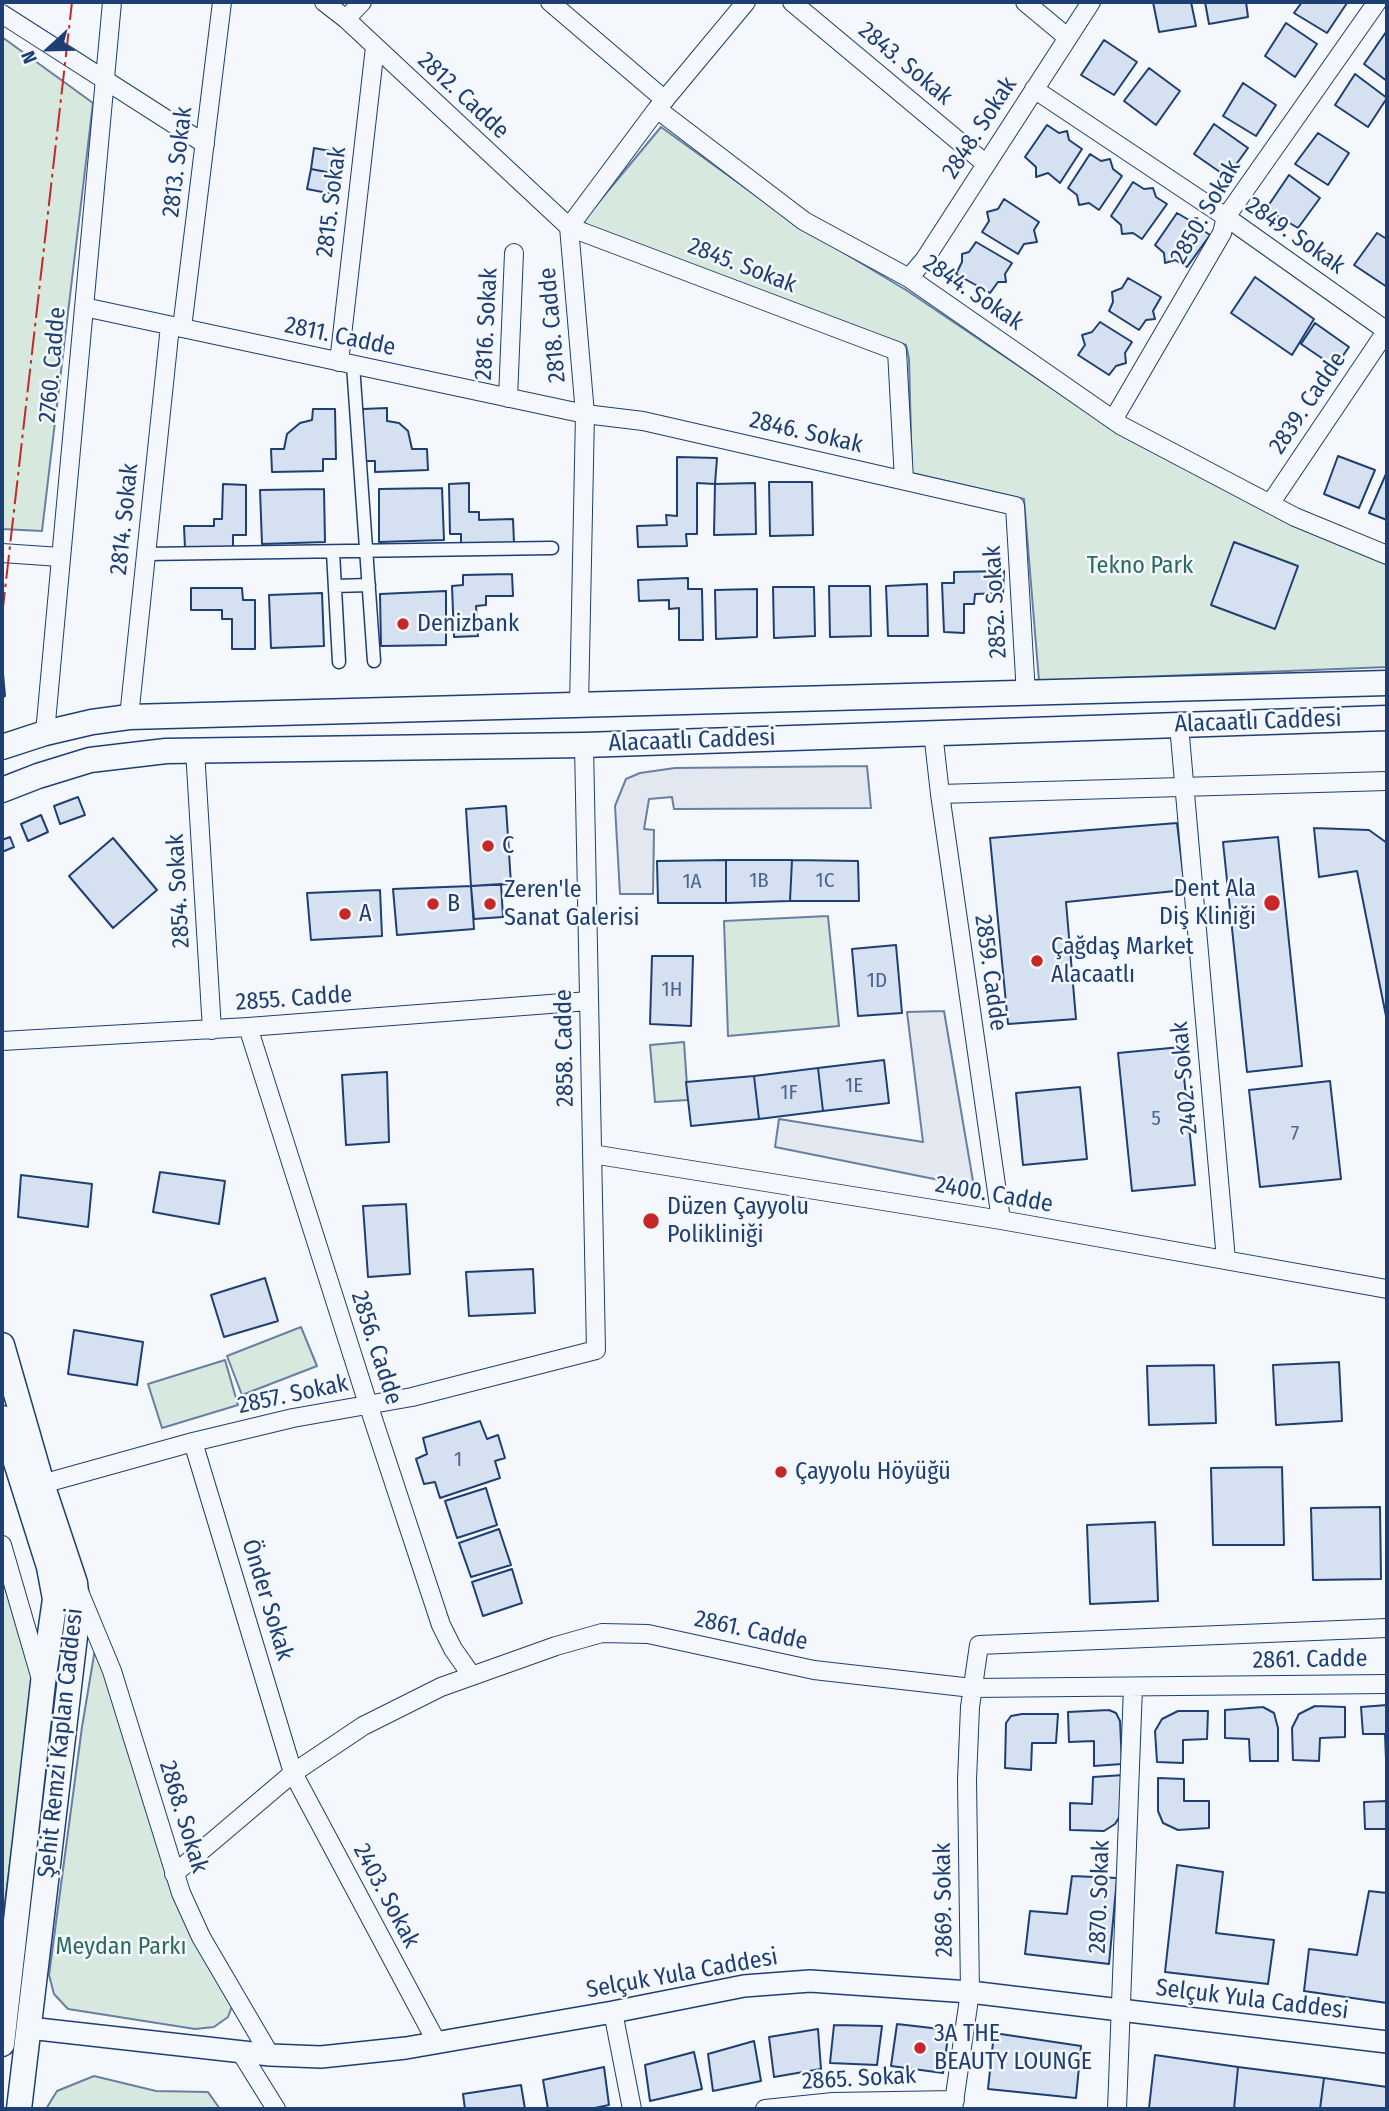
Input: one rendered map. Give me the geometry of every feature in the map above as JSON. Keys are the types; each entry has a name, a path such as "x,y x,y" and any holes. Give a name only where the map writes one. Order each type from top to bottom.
{"main road":[{"name":"Alacaatlı Caddesi","path":"2,747 45,733 129,717 1387,684"},
{"name":"Alacaatlı Caddesi","path":"2,790 90,760 166,751 584,745 1387,718"},
{"name":"Şehit Remzi Kaplan Caddesi","path":"2,1345 75,1583 77,1627 19,2109"},
{"name":"Şehit Remzi Kaplan Caddesi","path":"2,1418 53,1583 53,1617 3,2034"},
{"path":"3,2034 29,2028"}],"street":[{"name":"2760. Cadde","path":"45,733 112,2"},
{"name":"2813. Sokak","path":"176,327 205,144 222,2"},
{"name":"2812. Cadde","path":"324,2 346,19 569,227"},
{"path":"346,19 362,2"},
{"name":"2844. Sokak","path":"550,2 661,104 804,221 909,278 1113,420 1270,504"},
{"path":"569,227 661,104 747,2"},
{"name":"2843. Sokak","path":"792,2 986,164"},
{"path":"1026,2 1068,37"},
{"name":"2848. Sokak","path":"909,278 925,259 1091,2"},
{"name":"2850. Sokak","path":"1113,420 1222,233 1226,217 1377,2"},
{"path":"2,14 205,144"},
{"name":"2815. Sokak","path":"346,363 374,47"},
{"name":"2849. Sokak","path":"1034,89 1226,217 1387,330"},
{"name":"2845. Sokak","path":"569,227 897,351 904,480"},
{"name":"2818. Cadde","path":"569,227 585,414 579,706"},
{"name":"2816. Sokak","path":"508,398 514,253"},
{"name":"2811. Cadde","path":"84,307 585,414"},
{"name":"2814. Sokak","path":"129,717 146,554 176,327"},
{"name":"2839. Cadde","path":"1270,504 1387,330"},
{"path":"346,363 366,551 374,661"},
{"name":"2846. Sokak","path":"585,414 643,421 1015,506"},
{"path":"1270,504 1387,555"},
{"name":"2852. Sokak","path":"1015,506 1026,695"},
{"path":"146,554 552,548"},
{"path":"333,551 339,662"},
{"path":"2,553 60,557"},
{"path":"335,586 369,584"},
{"name":"2402. Sokak","path":"1179,725 1226,1260"},
{"name":"2859. Cadde","path":"933,732 1001,1220"},
{"name":"2858. Cadde","path":"584,745 596,1350"},
{"name":"2854. Sokak","path":"195,750 212,1030"},
{"path":"940,794 1387,781"},
{"name":"2855. Cadde","path":"2,1041 212,1030 589,1001"},
{"name":"2856. Cadde","path":"248,1027 441,1625 453,1649 472,1676"},
{"name":"2400. Cadde","path":"592,1154 1001,1220 1387,1289"},
{"name":"2857. Sokak","path":"43,1484 193,1441 293,1418 436,1391 596,1350"},
{"name":"Önder Sokak","path":"193,1441 293,1773"},
{"path":"2,1545 43,1683"},
{"name":"2868. Sokak","path":"75,1583 112,1671 174,1874 201,1937 270,2054"},
{"name":"2861. Cadde","path":"979,1645 1387,1628"},
{"name":"2861. Cadde","path":"174,1874 293,1773 363,1726 441,1687 556,1646 602,1633 648,1634 814,1670 972,1688 1387,1684"},
{"name":"2869. Sokak","path":"954,2105 971,1992 966,1803 972,1688 979,1645"},
{"name":"2870. Sokak","path":"1117,2109 1132,1687"},
{"name":"2403. Sokak","path":"293,1773 436,2042"},
{"name":"Selçuk Yula Caddesi","path":"29,2028 270,2054 309,2057 344,2055 613,2012 744,1986 789,1982 971,1992 1387,2042"},
{"path":"613,2012 632,2109"},
{"path":"240,2051 276,2109"},
{"name":"2865. Sokak","path":"765,2109 833,2102 954,2105"}],"green space":[{"path":"2,37 93,103 42,531 2,529"},
{"name":"Tekno Park","path":"661,127 794,223 906,290 1090,414 1267,512 1387,562 1387,667 1039,681 1024,499 912,473 909,359 906,345 598,237 583,221"},
{"path":"828,916 839,1026 728,1036 724,921"},
{"path":"684,1042 688,1100 655,1102 650,1045"},
{"path":"301,1327 317,1366 242,1395 227,1356"},
{"path":"225,1360 238,1405 162,1428 148,1384"},
{"path":"2,1569 33,1687 2,1925"},
{"name":"Meydan Parkı","path":"96,1643 148,1810 234,2001 228,2017 214,2027 195,2029 68,2009 54,1994 49,1975"},
{"path":"94,2076 156,2091 208,2092 220,2109 46,2109 57,2091"}],"shaded area":[{"path":"867,766 871,808 674,809 672,797 649,799 644,829 654,830 653,894 620,894 615,806 626,779 640,773 675,768"},
{"path":"944,1011 974,1187 775,1147 779,1119 923,1142 907,1012"}],"building":[{"path":"1153,2 1191,2 1196,26 1159,32"},
{"path":"1205,2 1246,2 1248,17 1209,24"},
{"path":"1302,2 1347,3 1327,33 1294,13"},
{"path":"1286,23 1317,44 1295,77 1265,56"},
{"path":"1387,33 1387,81 1364,64"},
{"path":"1104,40 1137,62 1114,95 1081,75"},
{"path":"1149,68 1180,91 1156,125 1124,101"},
{"path":"1355,74 1387,98 1368,127 1335,105"},
{"path":"1243,83 1276,105 1256,136 1223,116"},
{"path":"1214,124 1248,148 1227,177 1194,154"},
{"path":"1047,125 1059,133 1067,131 1069,140 1082,149 1060,183 1048,173 1036,177 1036,167 1025,157"},
{"path":"1318,133 1349,153 1328,185 1295,164"},
{"path":"314,148 346,154 342,175 311,169"},
{"path":"1090,154 1101,161 1110,159 1113,169 1122,176 1099,210 1089,203 1079,205 1077,195 1068,188"},
{"path":"311,169 342,175 338,195 307,189"},
{"path":"1289,175 1320,198 1298,228 1266,209"},
{"path":"1133,182 1144,189 1153,188 1156,197 1167,204 1142,239 1133,233 1122,234 1121,225 1111,216"},
{"path":"1004,199 1039,222 1034,230 1037,242 1024,244 1018,254 982,232 989,221 987,212 998,209"},
{"path":"1177,213 1189,220 1197,218 1198,227 1210,235 1187,267 1175,260 1165,263 1164,253 1155,245"},
{"path":"1377,233 1387,239 1387,287 1354,265"},
{"path":"976,242 1012,263 1005,274 1006,282 998,282 990,293 956,274 962,262 962,254 969,252"},
{"path":"1255,277 1314,319 1292,355 1231,313"},
{"path":"1128,278 1161,297 1153,311 1155,319 1146,320 1139,330 1109,311 1113,302 1112,292 1122,288"},
{"path":"1100,322 1132,342 1125,353 1126,363 1116,366 1109,375 1078,355 1085,345 1082,335 1092,332"},
{"path":"1315,323 1349,347 1335,367 1301,344"},
{"path":"387,408 387,421 399,423 408,431 412,449 427,449 428,470 375,472 375,461 362,461 363,409"},
{"path":"313,409 335,409 336,459 323,459 323,471 272,472 271,449 284,449 287,434 300,423 312,420"},
{"path":"1338,456 1375,470 1359,508 1324,494"},
{"path":"677,457 717,458 715,484 697,483 697,534 686,534 687,546 638,547 637,526 667,525 666,515 677,516"},
{"path":"1387,475 1387,520 1369,513"},
{"path":"769,482 812,482 813,535 770,536"},
{"path":"469,483 469,512 479,512 479,520 513,519 514,543 461,544 461,534 450,534 449,484"},
{"path":"755,483 756,534 714,535 715,484"},
{"path":"223,484 246,485 246,535 233,535 233,547 185,548 184,526 214,526 214,519 222,519"},
{"path":"442,488 444,540 379,542 379,489"},
{"path":"324,489 325,542 262,544 260,490"},
{"path":"1234,542 1298,566 1275,629 1211,605"},
{"path":"1004,571 1003,593 975,594 974,604 964,604 964,633 944,632 942,583 954,583 954,572"},
{"path":"512,574 513,596 486,596 486,605 476,606 478,636 454,637 452,586 463,585 463,575"},
{"path":"688,578 688,589 702,589 703,640 679,640 679,608 669,609 669,600 639,601 638,580"},
{"path":"927,584 928,636 888,636 886,586"},
{"path":"829,586 870,586 871,636 830,637"},
{"path":"773,587 814,587 815,636 774,638"},
{"path":"191,588 242,588 243,600 255,600 255,649 232,649 232,619 222,619 222,610 191,610"},
{"path":"757,589 757,637 716,639 715,590"},
{"path":"446,591 446,645 381,646 380,594"},
{"path":"322,593 324,646 271,648 269,595"},
{"path":"2,662 5,696 2,698"},
{"path":"78,797 85,815 60,824 54,806"},
{"name":"C","path":"506,806 511,884 471,886 466,809"},
{"path":"41,815 48,832 28,841 21,824"},
{"name":"Çağdaş Market Alacaatlı","path":"1177,823 1185,890 1066,902 1076,1019 1008,1024 990,838"},
{"path":"1314,828 1369,830 1387,843 1387,1021 1357,871 1319,877"},
{"path":"10,837 14,847 2,852 2,840"},
{"path":"1278,837 1302,1066 1247,1072 1223,842"},
{"path":"113,838 157,890 113,928 69,876"},
{"path":"726,860 726,903 658,903 657,861"},
{"path":"726,860 792,860 790,901 726,903"},
{"path":"792,860 858,861 859,901 790,901"},
{"path":"501,884 503,917 474,919 471,886"},
{"name":"B","path":"471,886 474,929 397,935 393,889"},
{"name":"A","path":"380,890 382,936 311,940 307,893"},
{"path":"896,945 902,1013 858,1016 852,949"},
{"path":"652,956 693,956 691,1026 650,1024"},
{"path":"1181,1047 1195,1185 1132,1191 1118,1053"},
{"path":"884,1060 889,1103 823,1111 818,1068"},
{"path":"818,1068 823,1111 759,1119 754,1076"},
{"path":"387,1072 389,1142 346,1145 342,1075"},
{"path":"754,1076 759,1119 691,1126 686,1082"},
{"path":"1330,1081 1341,1179 1260,1187 1249,1090"},
{"path":"1080,1087 1087,1159 1023,1165 1016,1093"},
{"path":"160,1172 225,1181 219,1224 153,1212"},
{"path":"21,1175 92,1184 88,1227 18,1217"},
{"path":"406,1204 410,1274 368,1277 363,1206"},
{"path":"533,1269 535,1313 469,1316 466,1272"},
{"path":"265,1278 278,1321 224,1337 211,1295"},
{"path":"74,1330 143,1342 137,1385 68,1374"},
{"path":"1339,1362 1342,1421 1276,1425 1273,1365"},
{"path":"1214,1365 1216,1423 1149,1425 1147,1366"},
{"path":"480,1421 487,1439 498,1435 505,1458 495,1461 500,1478 440,1498 435,1482 424,1484 416,1459 427,1454 423,1438"},
{"path":"1282,1467 1284,1545 1213,1545 1211,1468"},
{"path":"486,1488 497,1525 457,1538 445,1501"},
{"path":"1380,1507 1381,1579 1313,1580 1311,1508"},
{"path":"1155,1522 1158,1601 1090,1604 1087,1525"},
{"path":"499,1529 511,1565 471,1577 459,1543"},
{"path":"512,1569 522,1603 483,1616 472,1582"},
{"path":"1387,1705 1386,1759 1385,1734 1363,1734 1361,1707"},
{"path":"1315,1706 1345,1707 1345,1737 1320,1738 1319,1761 1293,1760 1292,1728 1299,1714"},
{"path":"1263,1707 1274,1713 1278,1728 1278,1761 1250,1761 1249,1739 1225,1738 1225,1710"},
{"path":"1109,1710 1116,1713 1120,1721 1122,1764 1094,1766 1094,1741 1069,1742 1068,1712"},
{"path":"1178,1711 1208,1711 1207,1739 1183,1740 1183,1763 1157,1762 1155,1731 1162,1719"},
{"path":"1058,1714 1056,1743 1032,1743 1031,1770 1005,1768 1006,1723 1011,1716"},
{"path":"1124,1775 1123,1811 1115,1824 1104,1831 1070,1830 1070,1803 1092,1804 1093,1777"},
{"path":"1158,1778 1184,1779 1184,1801 1209,1801 1209,1828 1178,1830 1163,1823 1158,1811"},
{"path":"1387,1801 1387,1829 1365,1829 1364,1802"},
{"path":"1177,1865 1223,1872 1216,1933 1274,1940 1268,1984 1165,1972"},
{"path":"1072,1876 1117,1878 1109,1964 1025,1954 1030,1911 1067,1914"},
{"path":"1369,1891 1387,1893 1387,2003 1304,1991 1309,1949 1357,1955"},
{"name":"3A THE BEAUTY LOUNGE","path":"897,2024 949,2030 943,2073 891,2066"},
{"path":"834,2025 882,2026 877,2065 830,2063"},
{"path":"818,2029 821,2069 774,2077 769,2037"},
{"path":"994,2033 1081,2046 1076,2098 988,2089"},
{"path":"754,2041 761,2081 713,2091 708,2054"},
{"path":"694,2052 702,2089 650,2101 645,2065"},
{"path":"1155,2055 1238,2067 1234,2109 1149,2108"},
{"path":"604,2067 609,2105 590,2109 548,2109 543,2080"},
{"path":"1238,2067 1324,2078 1320,2109 1234,2109"},
{"path":"1324,2078 1387,2087 1387,2109 1320,2109"},
{"path":"521,2085 525,2109 465,2109 463,2094"}],"power":[{"path":"2,616 72,2"}],"place":[{"name":"Denizbank","path":"403,624"},
{"name":"C","path":"488,846"},
{"name":"Dent Ala Diş Kliniği","path":"1272,903"},
{"name":"B","path":"433,904"},
{"name":"Zeren'le Sanat Galerisi","path":"490,904"},
{"name":"A","path":"345,914"},
{"name":"Çağdaş Market Alacaatlı","path":"1037,961"},
{"name":"Düzen Çayyolu Polikliniği","path":"651,1221"},
{"name":"Çayyolu Höyüğü","path":"781,1472"},
{"name":"3A THE BEAUTY LOUNGE","path":"920,2048"}]}
